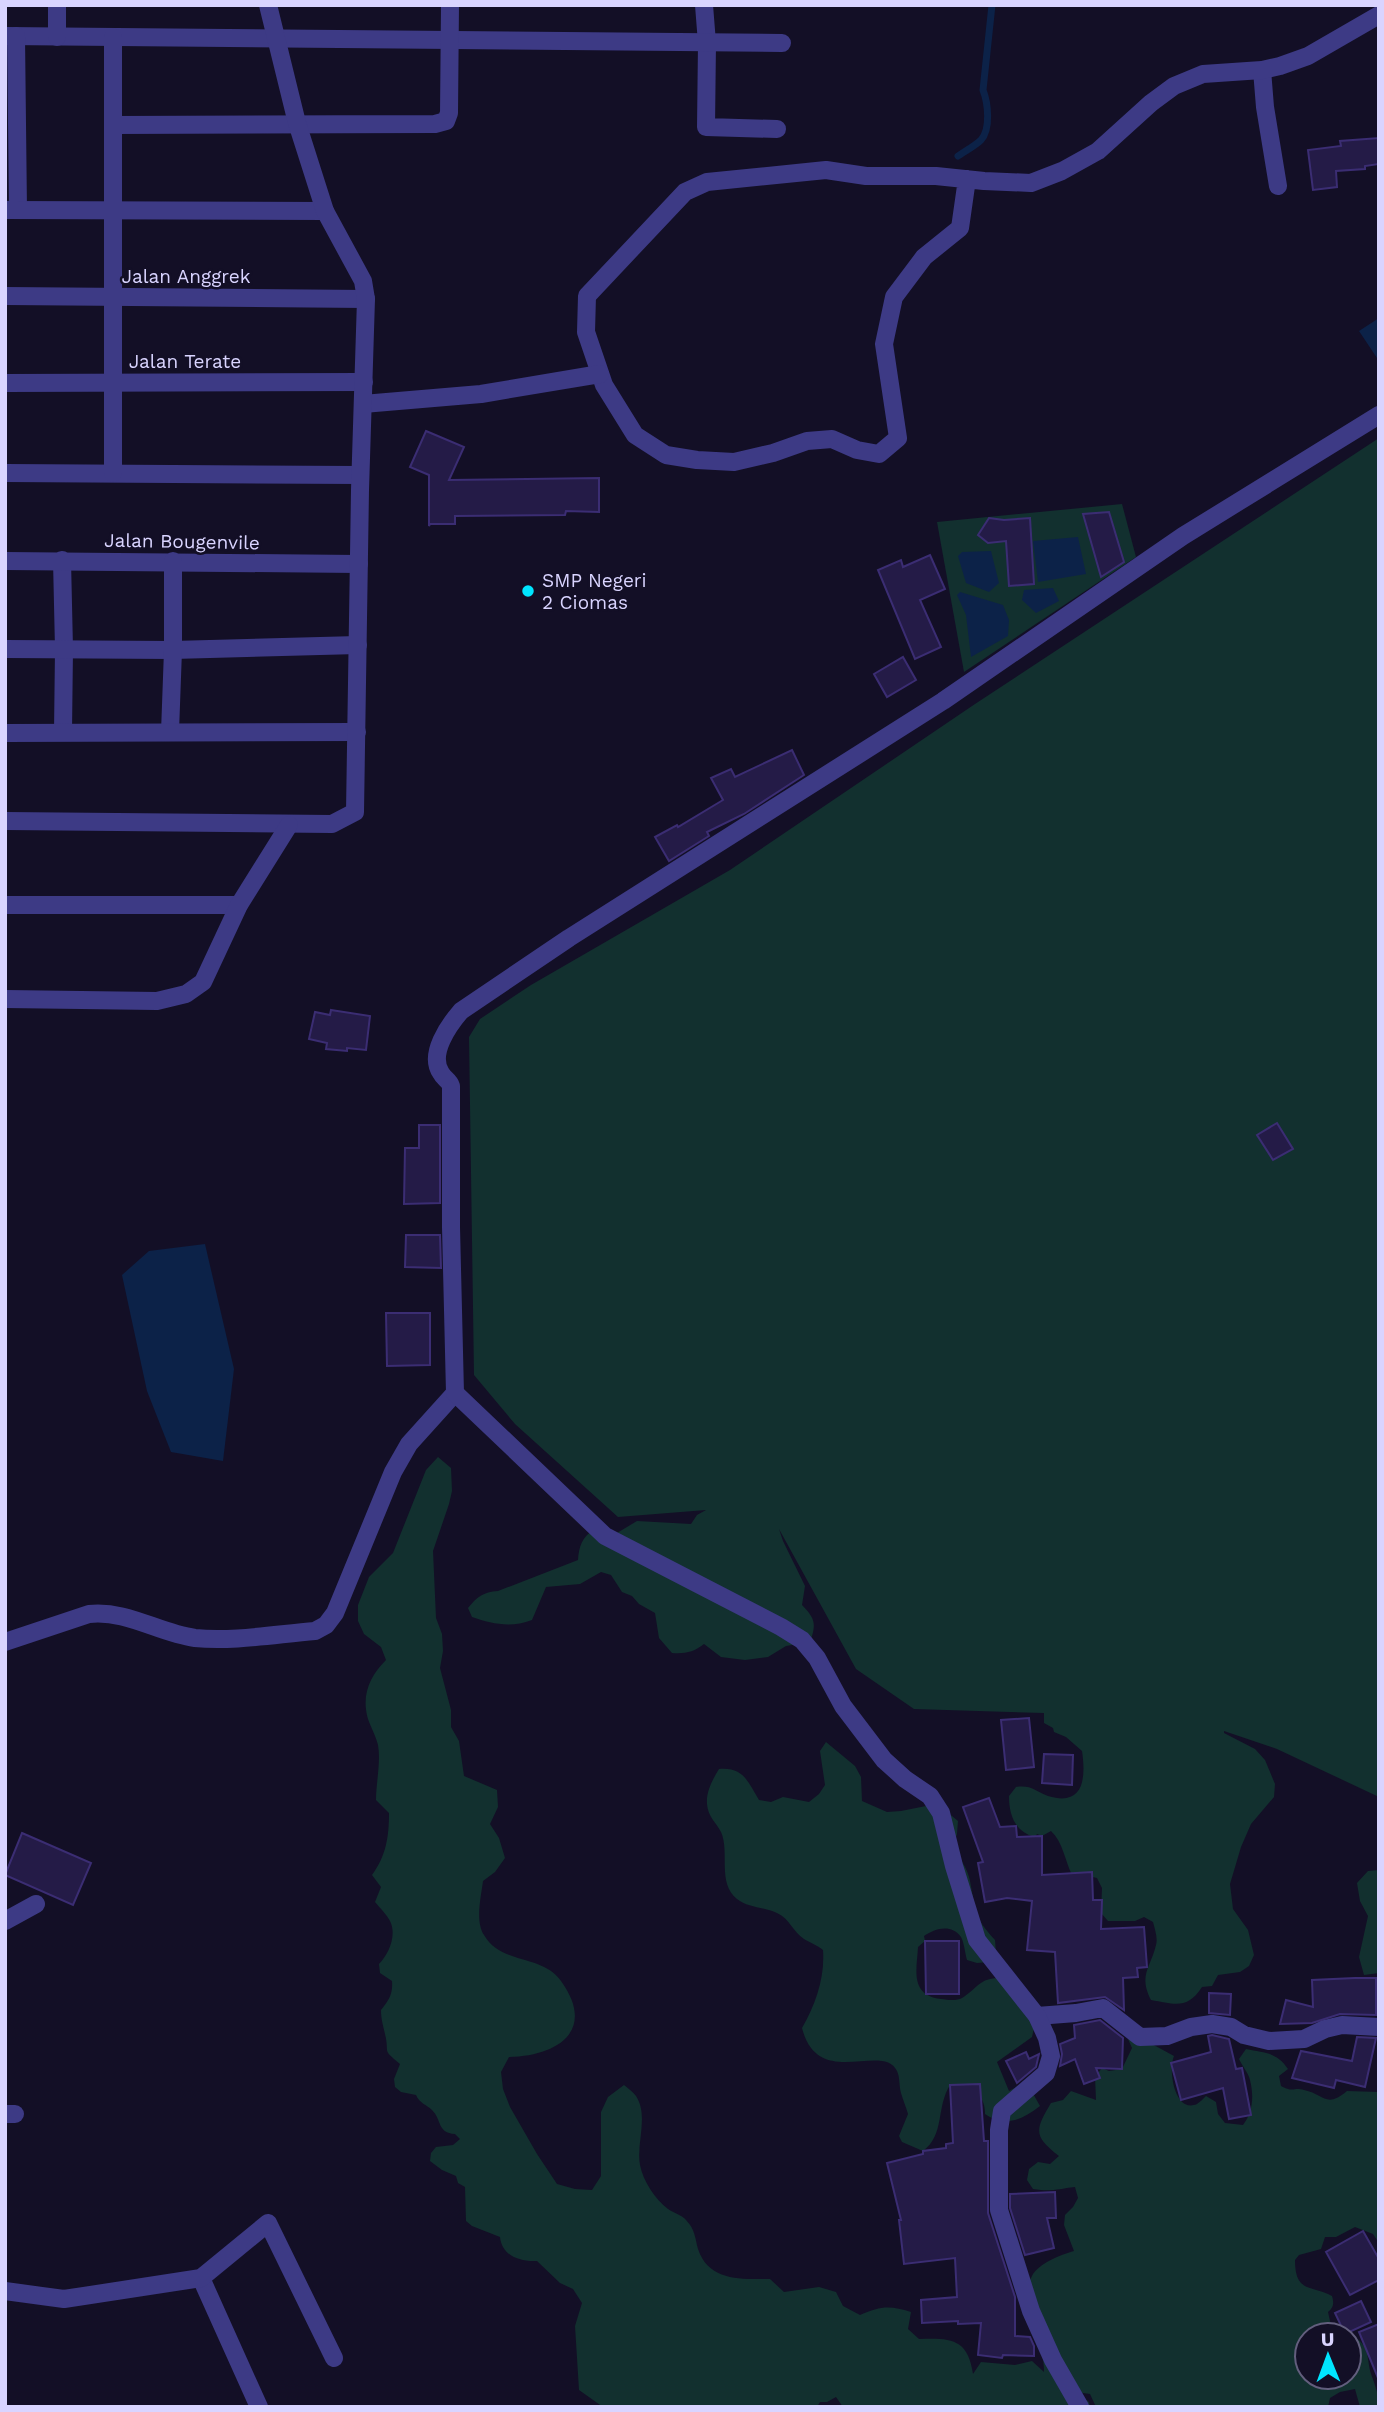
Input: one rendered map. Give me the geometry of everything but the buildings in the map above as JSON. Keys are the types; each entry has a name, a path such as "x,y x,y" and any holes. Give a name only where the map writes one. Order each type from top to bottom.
{"street":[{"path":"57,5 57,37"},
{"path":"5,821 332,824 355,812 360,475 366,299 363,281 325,211 297,123 268,5"},
{"path":"113,125 435,124 446,121 449,113 450,5"},
{"path":"704,5 707,43 706,127 777,129"},
{"path":"967,179 960,228 924,257 894,297 884,344 898,438 879,454 857,450 832,439 807,441 773,453 733,462 697,460 666,455 635,435 604,386 586,332 587,296 685,192 706,182 826,170 866,176 925,175 1031,183 1062,171 1098,151 1174,86 1203,74 1262,70 1308,56 1379,15"},
{"path":"325,211 11,210 11,36 782,43"},
{"path":"113,37 113,473"},
{"path":"1262,70 1278,186"},
{"name":"Jalan Anggrek","path":"5,296 366,299"},
{"path":"363,404 481,394 600,374"},
{"name":"Jalan Terate","path":"5,383 364,382"},
{"path":"5,1642 89,1614 103,1613 122,1615 177,1634 209,1639 315,1632 326,1625 335,1614 393,1472 409,1444 455,1393 451,1227 452,1086 441,1073 437,1063 449,1025 461,1011 569,938 943,701 1183,536 1379,415"},
{"path":"5,473 360,475"},
{"path":"62,560 62,732"},
{"name":"Jalan Bougenvile","path":"5,561 359,564"},
{"path":"170,732 173,561"},
{"path":"5,649 173,650 358,645"},
{"path":"5,733 356,732"},
{"path":"5,999 157,1001 186,994 203,982 239,905 289,825"},
{"path":"5,905 239,905"},
{"path":"455,1393 605,1536 782,1627 802,1640 817,1658 861,1733 884,1760 930,1797 941,1812 957,1878 977,1940 1037,2016 1049,2047 1049,2067 1040,2080 1002,2111 999,2130 999,2210 1031,2311 1053,2360 1080,2407"},
{"path":"5,1921 36,1904"},
{"path":"1037,2016 1103,2008 1140,2037 1167,2036 1191,2027 1212,2024 1231,2027 1244,2035 1269,2041 1304,2039 1325,2029 1342,2025 1379,2027"},
{"path":"5,2291 64,2300 201,2278 268,2223 334,2358"},
{"path":"201,2278 259,2407"}],"green space":[{"path":"1379,438 1379,1797 1277,1749 1224,1731 1255,1749 1265,1760 1275,1784 1274,1797 1251,1824 1230,1884 1233,1909 1248,1930 1254,1955 1249,1966 1240,1972 1218,1975 1212,1986 1202,1987 1186,2002 1167,2003 1151,2000 1147,1991 1147,1971 1157,1942 1153,1922 1144,1917 1135,1921 1108,1921 1101,1913 1102,1888 1097,1878 1075,1873 1072,1875 1061,1846 1051,1831 1042,1836 1028,1835 1018,1827 1012,1816 1009,1796 1016,1787 1029,1788 1060,1798 1076,1794 1082,1780 1082,1751 1044,1723 1044,1713 914,1709 856,1669 779,1529 805,1586 802,1605 811,1615 814,1624 809,1646 786,1646 768,1657 745,1660 721,1657 704,1644 689,1652 672,1653 659,1638 655,1613 622,1592 611,1575 601,1572 580,1584 546,1587 532,1620 502,1624 472,1617 468,1608 481,1596 578,1560 582,1543 593,1530 617,1533 637,1521 691,1524 697,1515 706,1510 618,1517 515,1424 474,1375 469,1037 480,1019 531,985 730,870 975,704"},
{"path":"1122,504 1136,557 964,672 937,522"},
{"path":"438,1457 451,1468 452,1491 433,1551 436,1618 442,1634 440,1668 451,1710 451,1727 459,1741 464,1776 497,1790 498,1807 490,1824 499,1838 505,1858 495,1872 483,1881 479,1909 481,1929 491,1944 501,1951 533,1962 553,1973 571,1999 575,2014 573,2027 556,2046 542,2052 509,2057 501,2072 503,2089 510,2107 557,2184 592,2190 601,2176 601,2112 608,2097 624,2085 636,2096 642,2112 639,2157 644,2177 663,2205 689,2223 703,2260 710,2268 738,2278 770,2279 784,2292 819,2287 836,2292 843,2306 860,2315 885,2308 911,2312 908,2329 919,2339 948,2340 962,2347 971,2362 973,2374 981,2362 1015,2365 1032,2361 1044,2372 1029,2284 1035,2271 1045,2263 1074,2251 1064,2225 1065,2215 1078,2198 1075,2187 1033,2189 1027,2180 1029,2169 1038,2162 1050,2164 1059,2156 1045,2143 1039,2132 1051,2103 1063,2100 1071,2091 1096,2100 1095,2077 1102,2068 1109,2071 1122,2069 1132,2048 1128,2031 1174,2056 1173,2080 1178,2097 1183,2103 1197,2104 1206,2096 1216,2102 1218,2114 1225,2123 1243,2125 1251,2109 1252,2092 1249,2077 1239,2059 1246,2049 1265,2053 1275,2056 1288,2069 1279,2076 1281,2086 1285,2088 1304,2090 1329,2100 1347,2091 1379,2092 1379,2243 1373,2234 1355,2227 1336,2237 1325,2237 1321,2249 1299,2255 1295,2260 1301,2283 1332,2296 1333,2301 1328,2312 1330,2321 1293,2321 1293,2391 1345,2391 1330,2398 1328,2407 1096,2407 1090,2394 1076,2392 1089,2402 1090,2407 843,2407 836,2397 820,2402 817,2407 603,2407 579,2390 575,2326 582,2303 573,2289 560,2283 537,2261 513,2256 504,2249 500,2237 466,2221 465,2187 458,2183 456,2176 430,2161 431,2153 436,2147 453,2145 460,2139 442,2129 435,2114 416,2095 401,2092 395,2087 394,2079 400,2064 387,2051 381,2010 390,1997 392,1981 380,1973 379,1964 389,1950 393,1932 389,1919 375,1902 381,1887 372,1875 386,1846 389,1813 376,1800 379,1752 366,1710 368,1686 386,1660 381,1647 364,1634 358,1621 358,1605 369,1577 393,1553 426,1470"},
{"path":"826,1742 855,1766 861,1777 862,1801 887,1812 940,1806 958,1821 953,1847 967,1872 979,1919 995,1940 996,1953 989,1962 967,1960 962,1939 957,1933 948,1929 933,1931 924,1936 925,1941 918,1947 917,1980 919,1987 931,1997 958,2000 983,1982 1000,1978 1035,2024 1032,2037 997,2062 1009,2091 1018,2086 1031,2090 1040,2106 1027,2115 1006,2121 992,2118 985,2114 985,2107 975,2091 963,2085 950,2085 935,2137 923,2151 902,2142 899,2136 908,2114 898,2073 890,2063 878,2060 835,2061 822,2057 810,2047 802,2028 818,1990 823,1970 823,1950 800,1936 781,1916 741,1902 731,1892 727,1885 721,1832 709,1812 707,1799 710,1785 719,1769 727,1769 740,1773 759,1800 771,1802 783,1797 809,1802 825,1785 820,1751"},
{"path":"1379,1870 1379,1973 1364,1975 1359,1957 1368,1916 1360,1901 1357,1883 1368,1871"},
{"path":"1363,2346 1378,2394 1379,2407 1360,2407 1356,2391 1363,2391"}],"water":[{"path":"1379,318 1379,361 1359,331"},
{"path":"1078,537 1086,574 1038,582 1033,541"},
{"path":"991,551 999,583 989,592 966,583 958,556 962,552"},
{"path":"1053,588 1059,601 1036,613 1022,600 1024,590"},
{"path":"960,592 1003,605 1009,620 1008,636 971,657 966,615 957,595"},
{"path":"205,1244 234,1369 223,1461 171,1452 147,1391 122,1275 149,1251"}],"waterway":[{"path":"958,156 981,140 986,129 987,109 983,90 992,5"}],"place":[{"name":"SMP Negeri 2 Ciomas","path":"528,591"}]}
